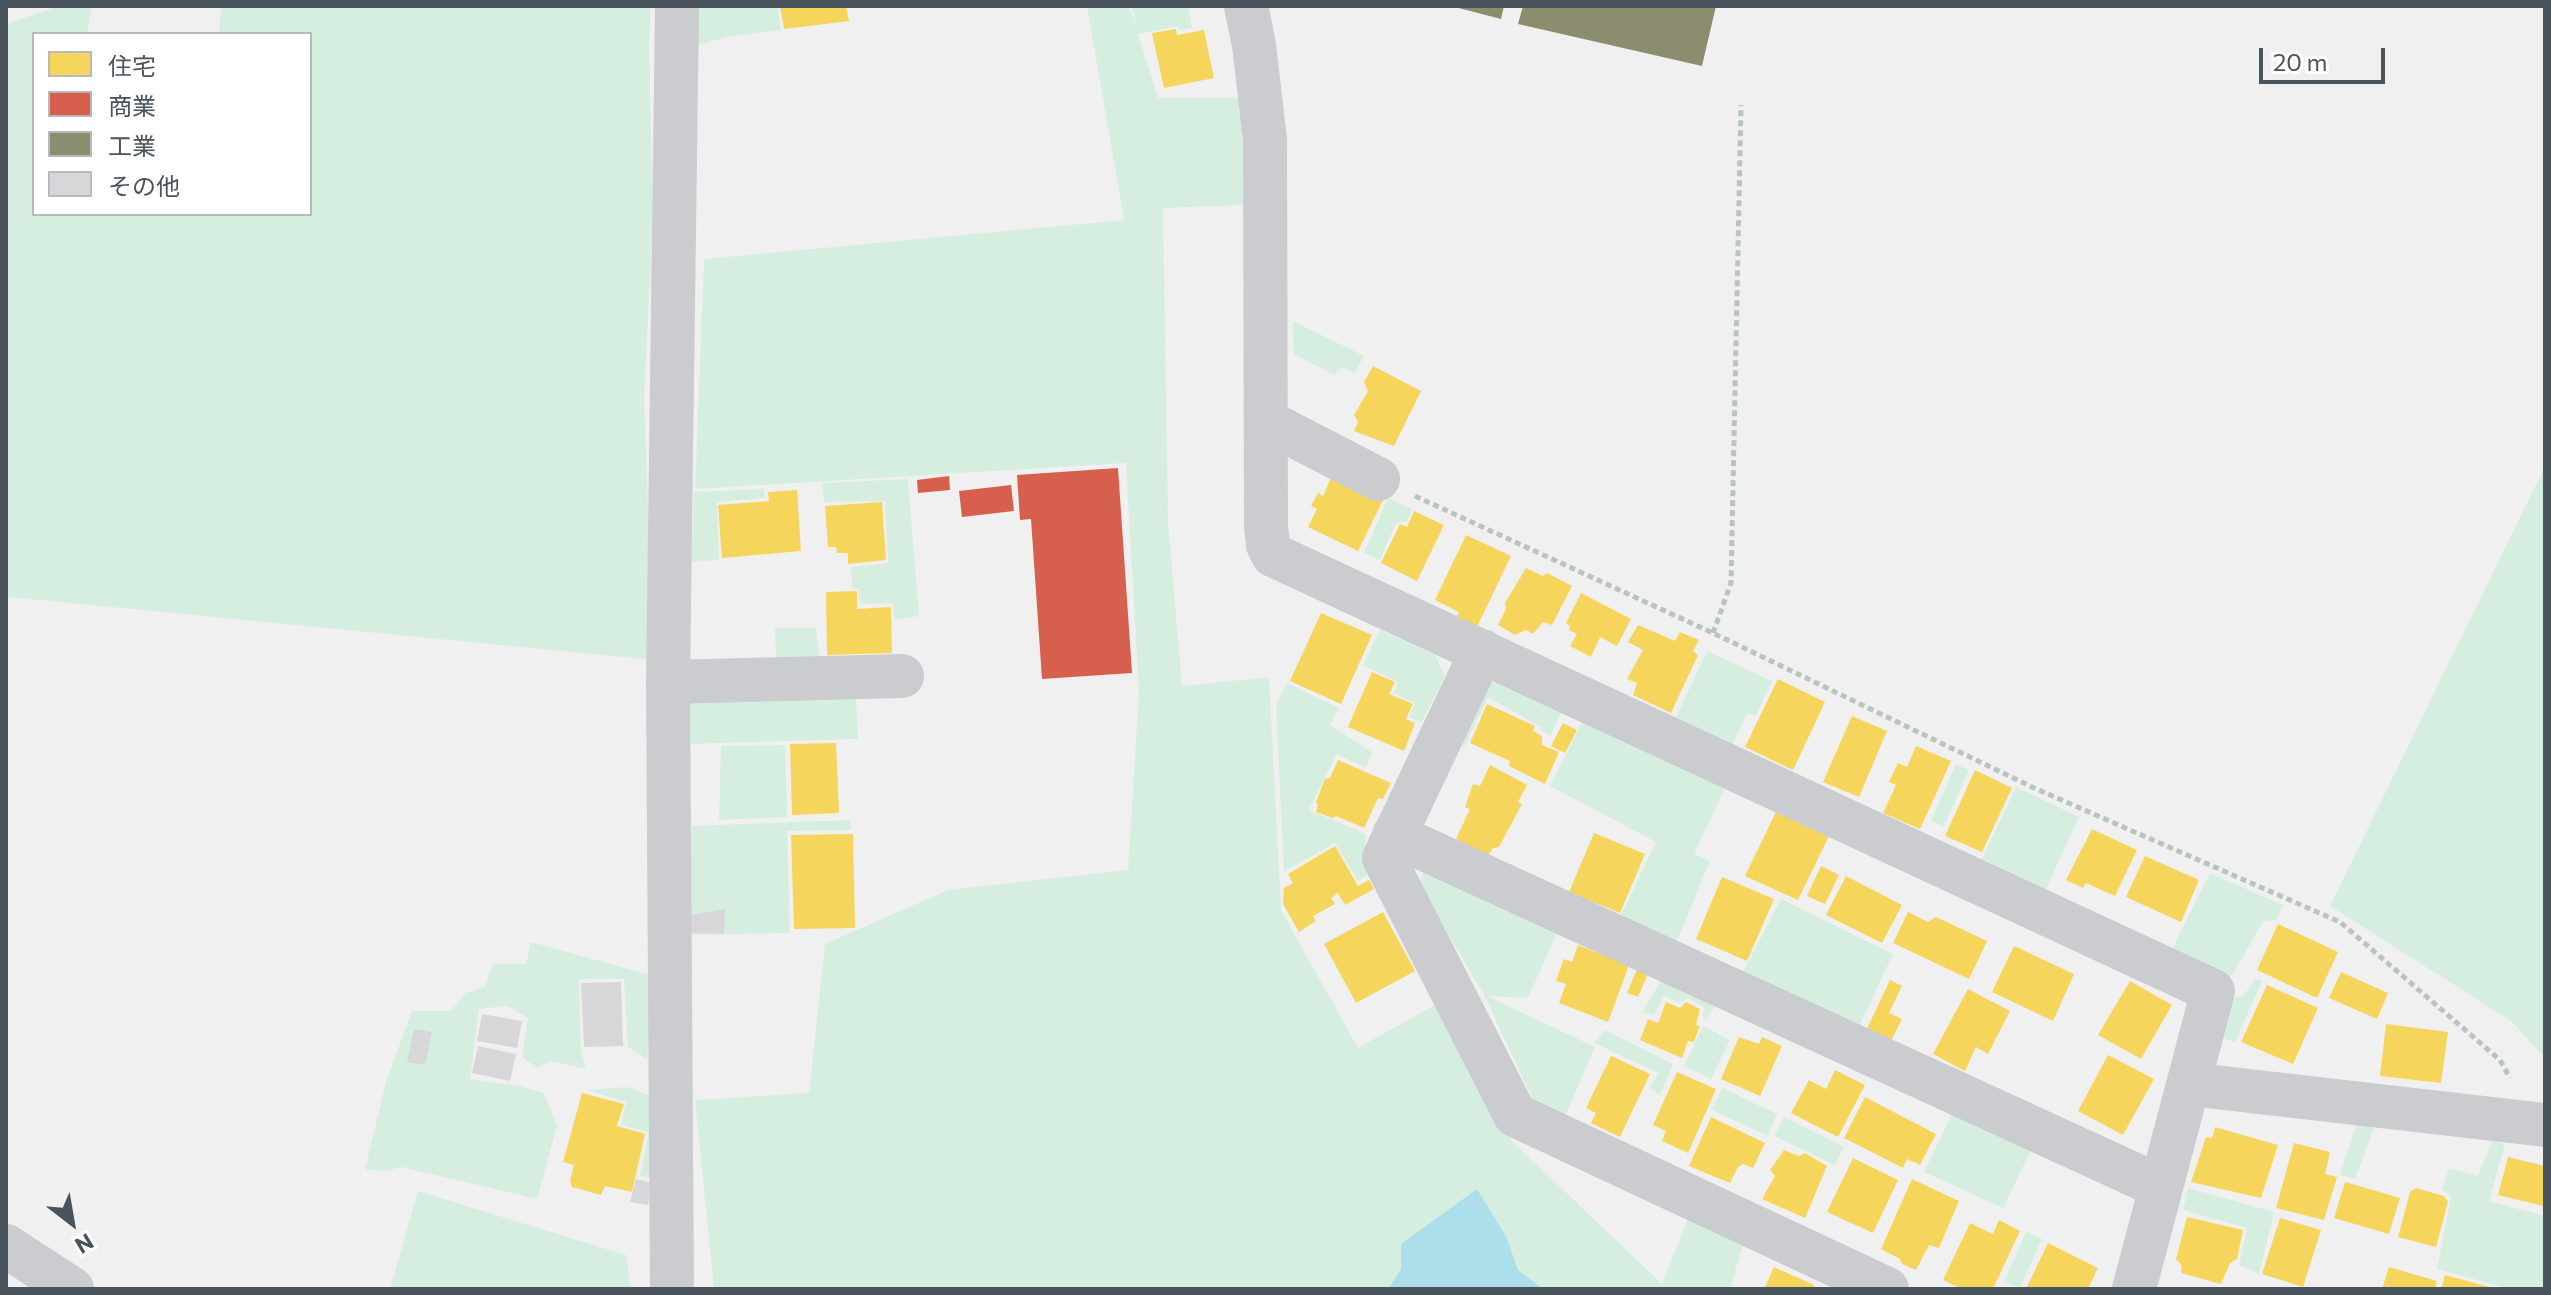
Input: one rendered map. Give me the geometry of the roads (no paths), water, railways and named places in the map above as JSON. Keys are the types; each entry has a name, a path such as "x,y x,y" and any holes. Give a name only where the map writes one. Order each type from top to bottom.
{"street":[{"path":"672,1289 668,682 677,6"},
{"path":"1246,6 1254,45 1265,140 1266,527 1268,545 1273,555 2213,991 2161,1187 2142,1287"},
{"path":"1266,421 1378,479"},
{"path":"1482,651 1384,858 1515,1115 1887,1289"},
{"path":"668,682 902,676"},
{"path":"1394,835 2161,1187"},
{"path":"2189,1084 2528,1122"},
{"path":"6,1246 72,1289"}],"water":[{"path":"1477,1189 1506,1236 1518,1270 1543,1289 1388,1289 1401,1269 1401,1244"}]}
